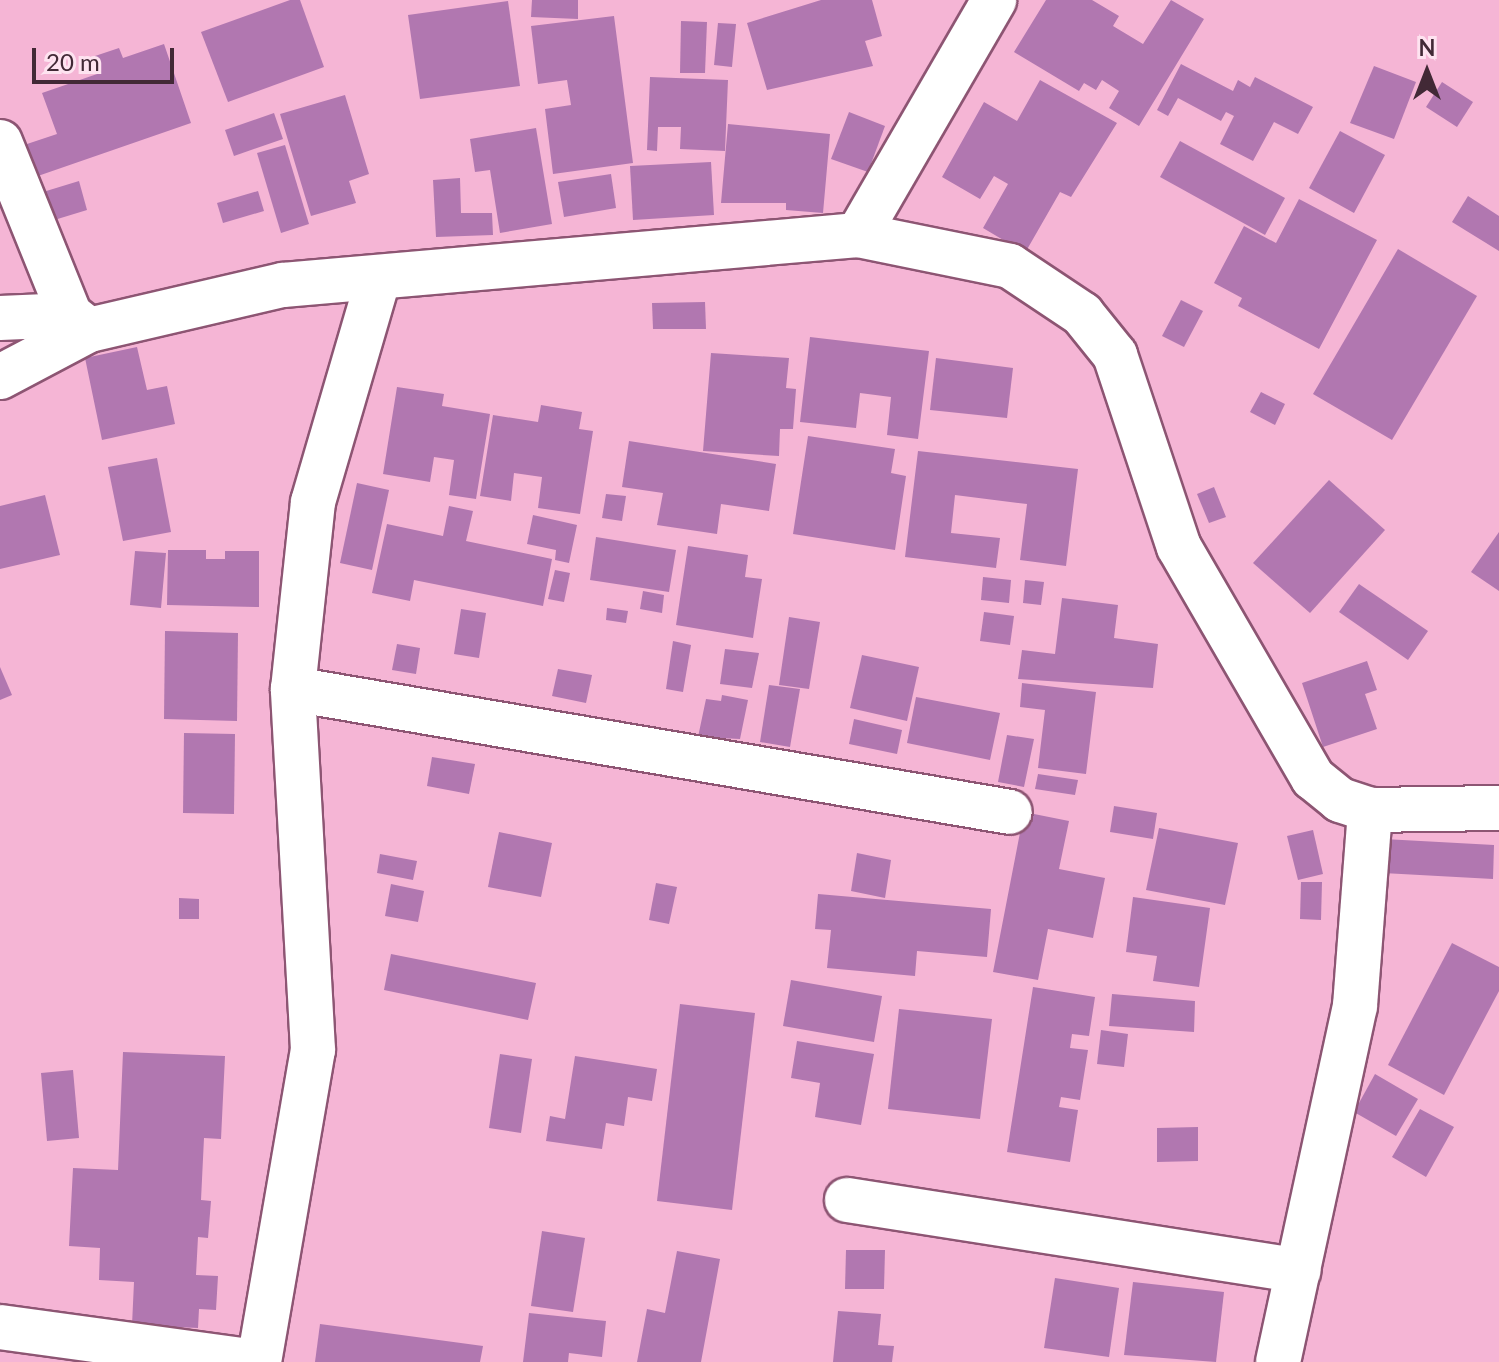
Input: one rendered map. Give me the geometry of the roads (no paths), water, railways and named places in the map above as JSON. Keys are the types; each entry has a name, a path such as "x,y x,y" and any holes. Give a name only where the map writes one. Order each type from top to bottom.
{"street":[{"path":"858,235 994,0"},
{"path":"0,142 80,323"},
{"path":"0,318 80,323 283,285 378,279 640,249 858,235 1010,266 1082,314 1115,355 1179,547 1297,758 1324,790 1370,810 1499,808"},
{"path":"0,1327 258,1362 313,1050 293,689 313,502 378,279"},
{"path":"0,377 80,323"},
{"path":"293,689 1010,812"},
{"path":"1278,1362 1355,1006 1370,810"},
{"path":"847,1200 1298,1271"}]}
